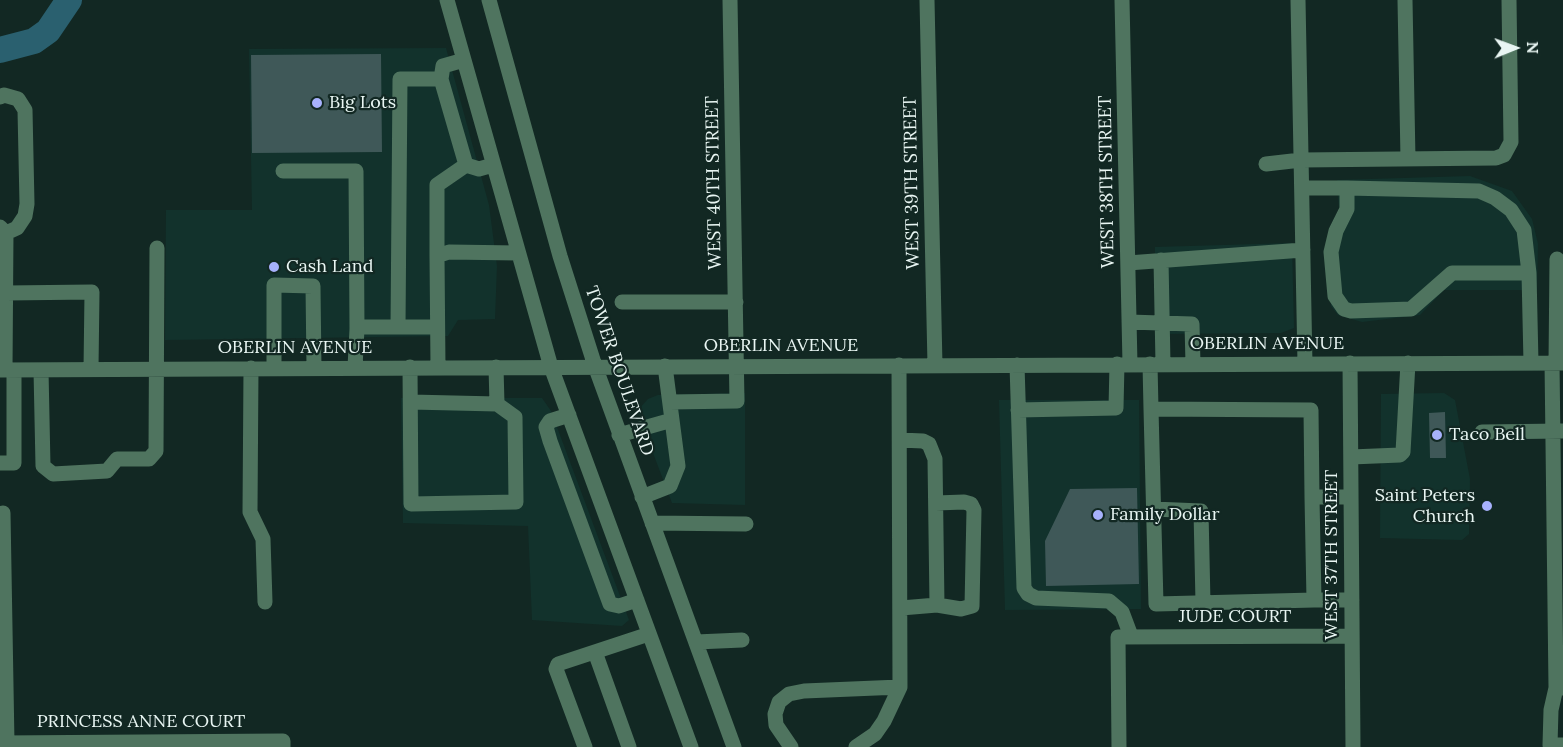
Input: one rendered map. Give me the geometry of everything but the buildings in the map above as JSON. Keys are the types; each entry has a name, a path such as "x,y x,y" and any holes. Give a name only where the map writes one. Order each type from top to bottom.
{"street":[{"path":"447,0 551,367 691,747"},
{"name":"TOWER BOULEVARD","path":"489,0 560,256 596,366 619,435 734,747"},
{"name":"WEST 40TH STREET","path":"670,402 737,401 730,0"},
{"name":"WEST 39TH STREET","path":"927,0 935,365"},
{"name":"WEST 38TH STREET","path":"1018,410 1111,410 1116,408 1129,322 1122,0"},
{"path":"1298,0 1305,364"},
{"path":"1405,0 1408,159"},
{"path":"1266,164 1301,160 1496,158 1510,149 1509,0"},
{"path":"464,60 443,66 441,79 466,165"},
{"path":"398,327 400,79 441,79"},
{"path":"0,96 18,99 25,110 27,204 25,216 17,228 3,230 6,370 14,463 0,463"},
{"path":"466,165 479,169 493,165"},
{"path":"438,367 437,185 466,165"},
{"path":"283,171 356,171 356,367"},
{"path":"1302,188 1479,191 1512,210 1524,230 1529,273 1531,363"},
{"path":"1347,188 1347,209 1336,231 1331,252 1335,296 1344,309 1351,311 1412,309 1452,273 1529,273"},
{"path":"41,370 43,466 52,474 107,471 117,459 149,459 156,452 157,248"},
{"path":"1128,263 1303,250"},
{"path":"437,256 449,252 518,253"},
{"path":"1557,259 1560,688 1551,710 1550,745 1563,745"},
{"path":"1161,260 1162,322 1151,409 1156,604 1352,600"},
{"path":"274,368 274,285 313,286 314,368"},
{"path":"6,293 92,292 91,369"},
{"path":"622,302 736,302"},
{"path":"1129,322 1192,324 1193,364"},
{"path":"357,329 437,327"},
{"name":"WEST 37TH STREET","path":"1350,363 1353,747"},
{"path":"1351,457 1400,455 1403,452 1408,363"},
{"name":"OBERLIN AVENUE","path":"6,370 1557,363"},
{"path":"856,747 875,734 884,722 900,687 899,365"},
{"path":"1017,365 1024,588 1028,594 1036,598 1109,601 1122,612 1125,636 1119,747"},
{"path":"642,497 670,486 678,466 666,366"},
{"path":"410,367 411,504 516,502 515,417 497,404 411,402"},
{"path":"496,367 497,404"},
{"path":"251,368 250,512 263,539 265,602"},
{"path":"1151,409 1311,410 1314,600"},
{"path":"569,415 550,421 546,427 550,441 610,604 619,606 637,600"},
{"path":"619,435 672,420"},
{"path":"1482,432 1558,431"},
{"path":"900,440 923,441 932,448 936,503 937,605"},
{"path":"1312,497 1351,497"},
{"path":"901,608 937,605 961,609 972,606 974,510 971,504 964,502 936,503"},
{"path":"1153,509 1202,511 1203,603"},
{"path":"3,513 3,743"},
{"path":"652,523 746,524"},
{"path":"585,747 556,669 558,664 649,634"},
{"name":"JUDE COURT","path":"1125,636 1352,636"},
{"path":"696,642 742,640"},
{"path":"595,652 629,747"},
{"path":"792,747 776,725 775,714 779,702 789,694 804,691 900,687"},
{"name":"PRINCESS ANNE COURT","path":"3,743 283,744"}],"shaded area":[{"path":"446,48 489,205 497,266 495,319 458,320 448,336 165,340 166,210 252,210 249,49"},
{"path":"1470,176 1512,191 1532,219 1538,244 1537,290 1444,290 1420,315 1362,322 1338,315 1331,306 1328,235 1339,209 1337,180"},
{"path":"1292,243 1294,328 1281,333 1155,334 1155,247"},
{"path":"745,393 745,505 672,503 637,411 648,399 658,395"},
{"path":"1444,393 1455,400 1470,479 1469,534 1462,540 1380,538 1381,394"},
{"path":"401,398 542,398 551,411 629,620 622,626 532,620 528,526 403,523"},
{"path":"999,400 1139,400 1141,609 1005,610"}],"waterway":[{"path":"0,50 34,41 48,31 69,0"}],"place":[{"name":"Big Lots","path":"317,103"},
{"name":"Cash Land","path":"274,267"},
{"name":"Taco Bell","path":"1437,435"},
{"name":"Saint Peters Church","path":"1487,506"},
{"name":"Family Dollar","path":"1098,515"}]}
